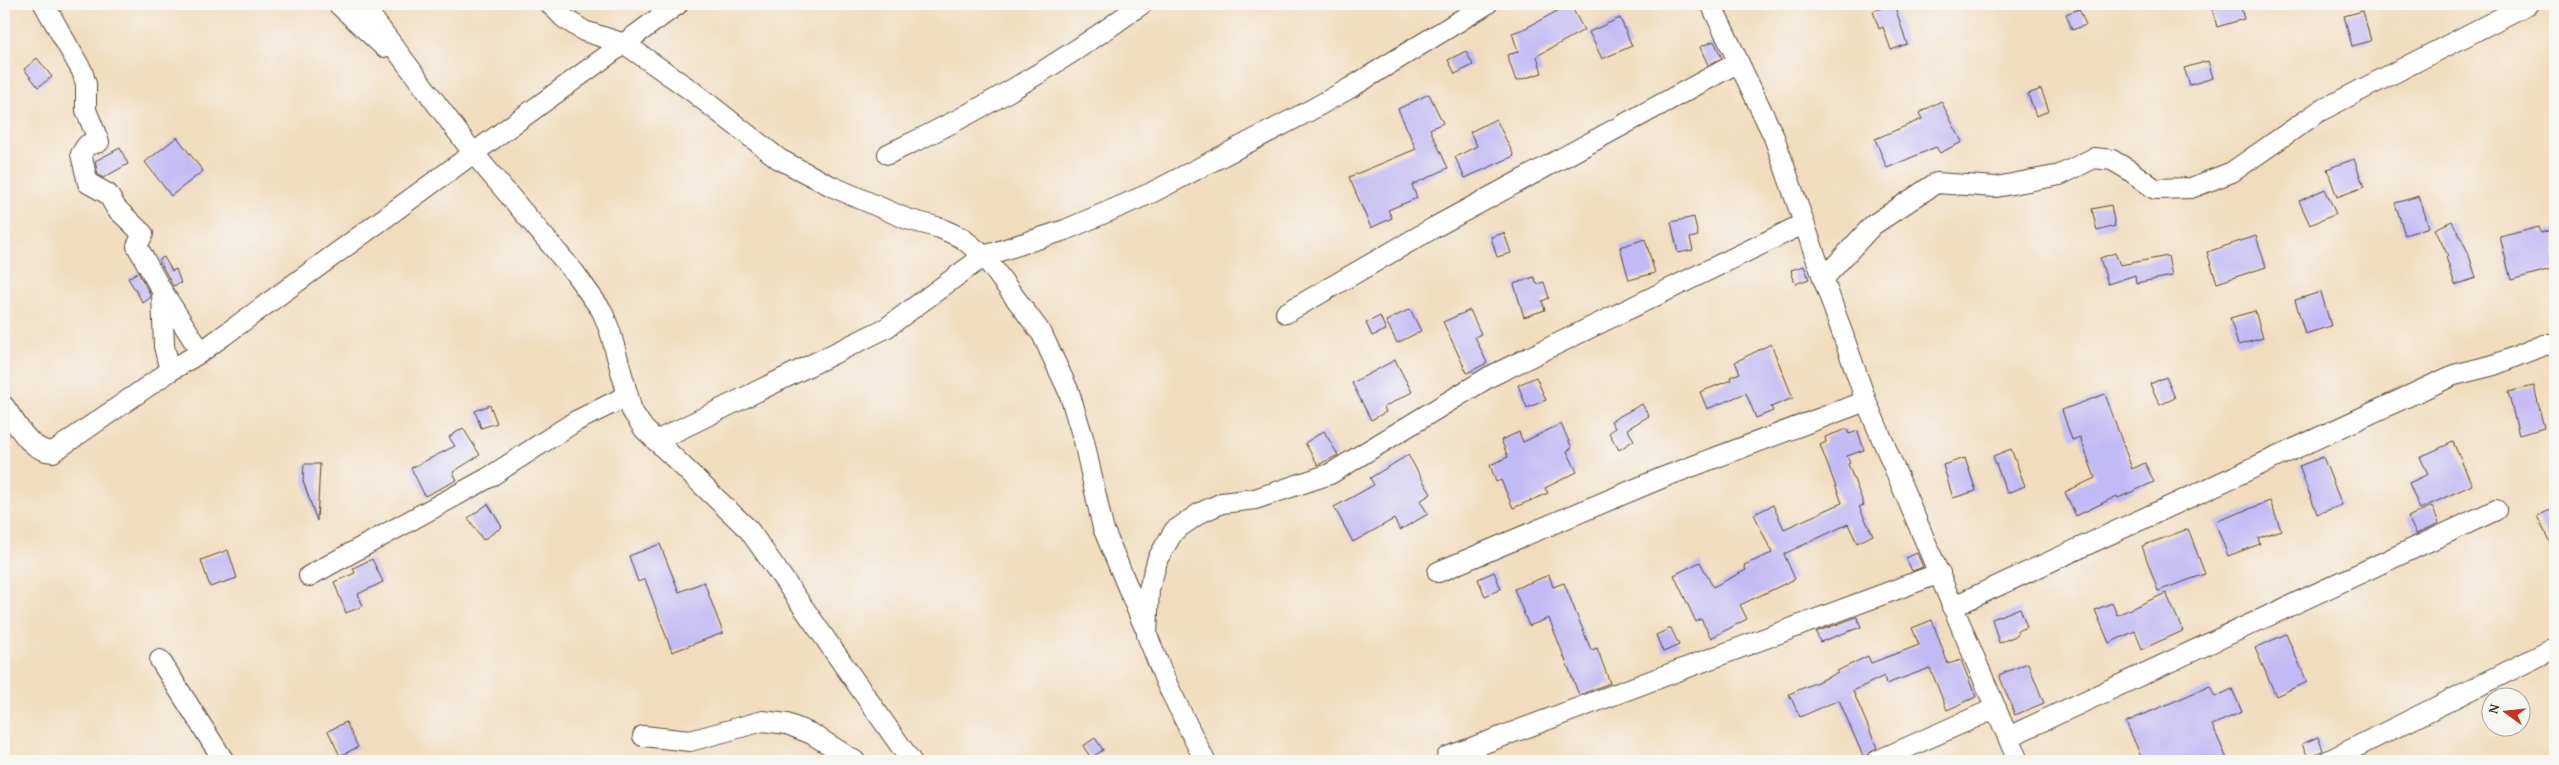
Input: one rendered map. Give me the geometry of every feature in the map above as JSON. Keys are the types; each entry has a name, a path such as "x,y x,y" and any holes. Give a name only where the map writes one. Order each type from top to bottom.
{"street":[{"path":"44,4 82,71 86,84 86,110 99,142 87,145 81,154 88,183 108,194 116,208 143,234 138,246 162,291 201,352"},
{"path":"338,4 382,46 398,50"},
{"path":"362,4 474,154 574,272 602,311 610,332 632,411 656,442 749,530 911,761"},
{"path":"550,4 564,18 584,31 625,44 692,91 779,159 831,186 907,219 940,228 962,238 984,256 1042,334 1070,392 1084,441 1103,528 1166,682 1205,761"},
{"path":"4,406 34,447 44,452 53,452 170,371 201,352 678,4"},
{"path":"888,154 947,127 1030,78 1107,30 1142,4"},
{"path":"656,442 886,328 984,256 1064,230 1150,193 1350,88 1487,4"},
{"path":"1711,4 1737,63 1774,137 1866,401 2018,761"},
{"path":"1823,279 1873,225 1936,183 1996,187 2060,175 2094,158 2112,160 2154,189 2191,188 2232,172 2318,112 2528,4"},
{"path":"1286,313 1435,227 1737,63"},
{"path":"1147,634 1149,589 1158,558 1174,531 1200,513 1222,503 1255,499 1330,474 1489,377 1803,224"},
{"path":"162,291 164,346 170,371"},
{"path":"1952,607 2454,375 2494,365 2544,344 2555,345"},
{"path":"309,576 488,478 576,421 627,396"},
{"path":"1438,572 1664,477 1866,401"},
{"path":"2008,737 2496,510"},
{"path":"1452,761 1447,757 1940,573"},
{"path":"2328,761 2555,648"},
{"path":"160,660 224,761"},
{"path":"1877,761 1996,708"},
{"path":"643,736 690,741 763,721 787,724 812,734 855,761"}],"building":[{"path":"1570,4 1584,30 1537,56 1542,73 1516,81 1507,55 1518,52 1512,33 1524,29"},
{"path":"1894,4 1907,44 1891,50 1883,27 1879,29 1873,11"},
{"path":"2211,4 2240,4 2244,19 2217,27"},
{"path":"2079,9 2086,25 2072,30 2066,14"},
{"path":"2363,11 2371,41 2352,46 2344,16"},
{"path":"1620,18 1632,46 1602,59 1589,32"},
{"path":"1714,41 1722,58 1708,65 1700,47"},
{"path":"1466,51 1473,65 1455,74 1448,60"},
{"path":"37,58 52,77 38,87 24,69"},
{"path":"2208,61 2213,78 2190,85 2184,68"},
{"path":"2041,89 2049,111 2036,116 2028,94"},
{"path":"1429,94 1443,123 1430,129 1448,168 1412,185 1417,198 1388,210 1392,218 1371,228 1349,177 1416,149 1398,109"},
{"path":"1941,101 1962,142 1940,153 1936,147 1887,168 1875,139 1922,119 1919,113"},
{"path":"1496,119 1514,156 1465,178 1455,157 1477,146 1470,132"},
{"path":"177,137 203,171 171,196 145,162"},
{"path":"120,148 128,164 103,178 98,175 95,161"},
{"path":"2354,159 2364,187 2337,197 2327,169"},
{"path":"2325,189 2336,214 2310,225 2299,201"},
{"path":"2419,196 2429,227 2405,235 2395,203"},
{"path":"2111,205 2115,226 2097,231 2092,209"},
{"path":"1694,217 1698,236 1690,238 1693,250 1678,253 1671,222"},
{"path":"2452,221 2468,252 2476,278 2455,285 2446,257 2448,256 2435,229"},
{"path":"2539,227 2541,233 2555,229 2555,268 2511,280 2500,237"},
{"path":"1504,233 1511,253 1497,257 1491,237"},
{"path":"2256,236 2266,267 2217,283 2207,252"},
{"path":"1645,239 1655,273 1629,280 1620,247"},
{"path":"2115,253 2120,265 2168,256 2172,276 2136,283 2135,275 2108,284 2100,258"},
{"path":"164,257 172,271 176,269 181,283 173,286 159,260"},
{"path":"1804,266 1809,279 1795,284 1791,270"},
{"path":"138,272 150,294 150,298 143,303 128,278"},
{"path":"1534,277 1537,284 1544,282 1549,298 1542,301 1545,310 1524,317 1514,284"},
{"path":"2321,292 2331,326 2305,334 2295,300"},
{"path":"1410,309 1421,331 1397,343 1386,321"},
{"path":"1470,310 1481,334 1475,337 1487,363 1467,373 1443,322"},
{"path":"2255,311 2263,338 2238,345 2230,318"},
{"path":"1380,316 1386,330 1372,336 1366,323"},
{"path":"1771,344 1793,398 1771,407 1773,411 1756,418 1746,393 1707,409 1700,392 1731,380 1730,377 1740,373 1735,362"},
{"path":"1395,360 1412,392 1384,407 1386,412 1371,420 1352,383"},
{"path":"1536,377 1546,400 1527,408 1518,385"},
{"path":"2166,377 2175,398 2160,405 2150,384"},
{"path":"2534,386 2544,428 2519,435 2508,392"},
{"path":"2105,394 2132,469 2145,463 2154,482 2118,498 2117,496 2076,516 2065,492 2095,478 2080,437 2072,440 2062,410"},
{"path":"1642,404 1649,416 1627,429 1634,440 1619,450 1609,433 1615,428 1611,421"},
{"path":"490,405 497,423 481,428 475,411"},
{"path":"1561,424 1572,448 1567,451 1577,472 1545,488 1548,493 1513,508 1501,480 1496,482 1490,465 1508,457 1501,440 1519,432 1523,442"},
{"path":"463,428 480,455 453,472 457,480 425,496 411,468 455,446 449,437"},
{"path":"1847,429 1849,434 1858,431 1864,450 1847,456 1850,463 1848,464 1864,505 1859,507 1873,535 1857,543 1848,524 1784,554 1795,579 1740,605 1747,619 1711,638 1701,619 1696,622 1674,575 1700,562 1713,587 1746,570 1744,565 1772,553 1754,514 1773,505 1784,529 1842,503 1820,445 1826,442 1825,437"},
{"path":"1324,431 1338,455 1318,465 1305,443"},
{"path":"2453,442 2472,485 2420,509 2409,483 2428,474 2420,457"},
{"path":"2011,449 2025,486 2007,493 1993,456"},
{"path":"1408,455 1431,494 1420,501 1428,514 1400,530 1394,519 1353,542 1334,507 1374,485 1370,478"},
{"path":"2323,457 2342,505 2317,514 2299,466"},
{"path":"1965,458 1976,491 1953,498 1943,465"},
{"path":"304,464 320,464 317,521 303,481"},
{"path":"2270,501 2281,530 2258,538 2260,544 2228,556 2215,522"},
{"path":"488,504 502,527 483,540 468,518"},
{"path":"2432,506 2439,523 2416,534 2408,517"},
{"path":"2555,508 2555,553 2537,516"},
{"path":"2188,529 2205,574 2158,591 2142,546"},
{"path":"660,544 679,592 704,582 723,633 672,652 645,579 638,582 629,556"},
{"path":"228,550 237,578 210,587 201,560"},
{"path":"1917,553 1923,567 1912,571 1906,558"},
{"path":"372,559 383,582 358,594 363,606 346,613 334,582 355,573 353,568"},
{"path":"1494,572 1501,589 1485,596 1478,579"},
{"path":"1549,575 1553,587 1564,583 1591,650 1597,648 1610,683 1579,695 1549,618 1529,626 1514,589"},
{"path":"2166,593 2183,631 2142,649 2135,631 2109,643 2095,610 2112,603 2117,615"},
{"path":"2020,608 2027,627 2017,631 2018,635 1999,643 1992,619"},
{"path":"1857,617 1861,627 1820,642 1816,632"},
{"path":"1932,620 1948,664 1961,660 1976,697 1947,710 1930,668 1886,684 1884,676 1853,691 1877,748 1868,754 1865,761 1839,700 1800,717 1789,694 1838,673 1837,671 1868,656 1871,663 1919,645 1912,628"},
{"path":"1671,628 1679,645 1663,652 1656,635"},
{"path":"2286,634 2307,682 2276,696 2255,648"},
{"path":"2028,663 2044,703 2015,715 1999,675"},
{"path":"2210,686 2215,697 2232,689 2242,712 2212,725 2228,761 2143,761 2126,722"},
{"path":"346,722 358,747 340,756 328,731"},
{"path":"2318,737 2323,750 2309,759 2302,744"},
{"path":"1095,738 1103,750 1091,758 1083,746"}]}
